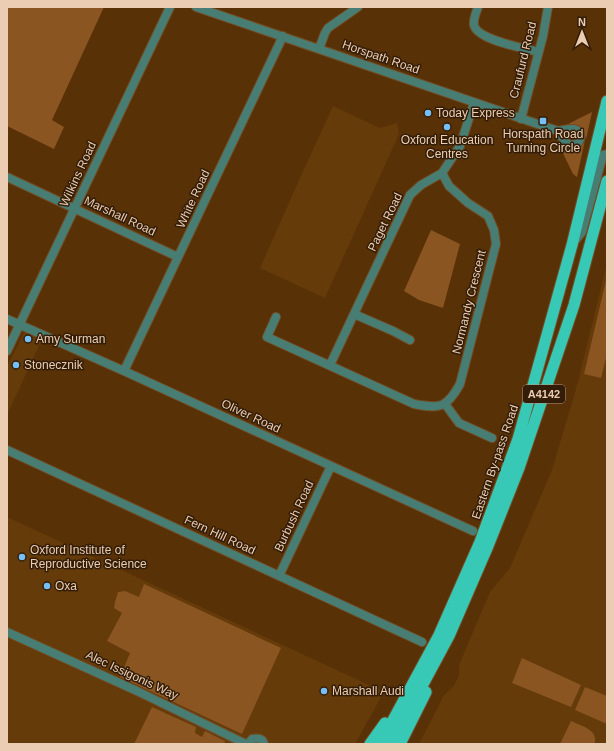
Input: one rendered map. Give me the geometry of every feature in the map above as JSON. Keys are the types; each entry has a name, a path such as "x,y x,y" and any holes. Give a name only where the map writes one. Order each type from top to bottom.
{"highway":[{"name":"Eastern By-pass Road","path":"380,744 439,635 480,542 518,439 572,246 607,101"},
{"name":"Eastern By-pass Road","path":"391,744 449,636 488,546 519,468 574,305 607,181"},
{"path":"400,744 426,693 449,636"},
{"path":"370,744 386,721 399,708"}],"street":[{"name":"Wilkins Road","path":"7,351 170,7"},
{"name":"Horspath Road","path":"199,7 558,131"},
{"path":"319,49 328,28 358,7"},
{"path":"478,7 474,17 474,26 478,33 486,38 538,52"},
{"name":"Craufurd Road","path":"521,119 548,7"},
{"name":"White Road","path":"124,371 283,36"},
{"name":"Paget Road","path":"330,365 410,195 420,185 442,173 460,146 474,102"},
{"path":"572,246 582,232 606,155 597,145"},
{"name":"Normandy Crescent","path":"442,173 449,186 468,203 488,216 494,230 496,244 460,384 453,398 446,404"},
{"name":"Marshall Road","path":"7,177 178,257"},
{"path":"354,314 410,340"},
{"path":"276,317 264,335 414,404 430,407 446,404 459,423 492,438"},
{"name":"Oliver Road","path":"7,319 473,531"},
{"name":"Fern Hill Road","path":"7,450 422,642"},
{"name":"Burbush Road","path":"279,576 331,466"},
{"name":"Alec Issigonis Way","path":"7,632 137,690 247,744"},
{"path":"247,744 252,738 262,740 264,744"}],"shaded area":[{"path":"7,7 104,7 52,120 64,127 54,149 7,126"},
{"path":"333,106 380,128 397,123 399,134 325,298 260,268"},
{"path":"592,112 586,140 582,128 577,125 566,125"},
{"path":"585,140 577,177 573,174 558,143 566,150 575,151 582,146"},
{"path":"431,230 460,244 443,308 419,300 404,291"},
{"path":"607,263 607,744 419,744 444,695 454,686 459,675 459,665 490,592 510,568 552,470 578,382"},
{"path":"607,276 607,354 601,378 584,374"},
{"path":"25,330 43,337 7,415 7,367"},
{"path":"7,517 384,692 355,744 7,744"},
{"path":"144,584 281,648 242,734 120,677 130,653 107,641 122,613 114,608 115,602 118,592 125,591 139,597"},
{"path":"522,658 581,685 571,707 512,683"},
{"path":"585,687 607,696 607,724 575,710"},
{"path":"152,707 196,727 195,733 202,737 205,731 225,741 224,744 134,744"},
{"path":"571,721 592,732 595,739 594,744 560,744"}],"place":[{"name":"Today Express","path":"428,113"},
{"name":"Horspath Road Turning Circle","path":"543,121"},
{"name":"Oxford Education Centres","path":"447,127"},
{"name":"Amy Surman","path":"28,339"},
{"name":"Stonecznik","path":"16,365"},
{"name":"Oxford Institute of Reproductive Science","path":"22,557"},
{"name":"Oxa","path":"47,586"},
{"name":"Marshall Audi","path":"324,691"}]}
